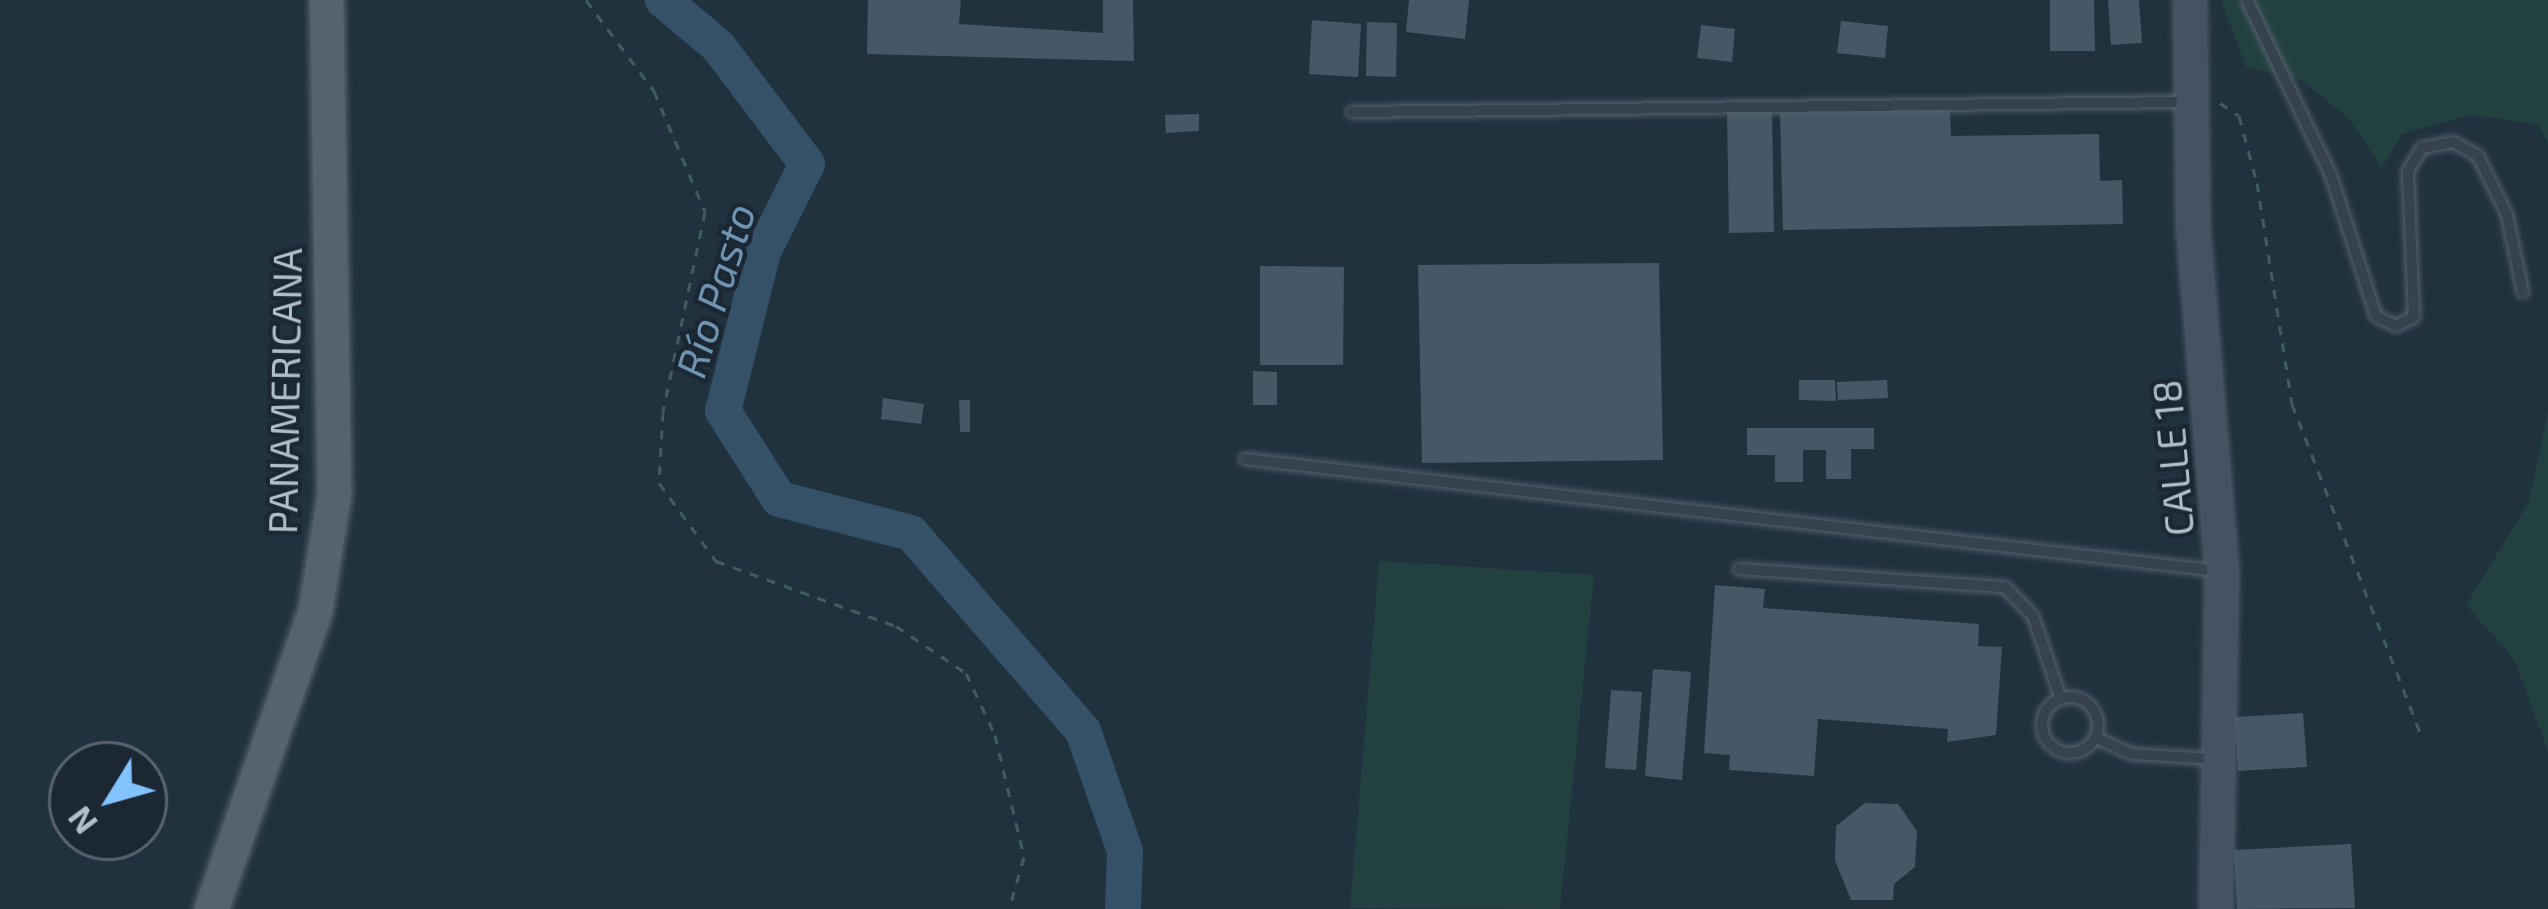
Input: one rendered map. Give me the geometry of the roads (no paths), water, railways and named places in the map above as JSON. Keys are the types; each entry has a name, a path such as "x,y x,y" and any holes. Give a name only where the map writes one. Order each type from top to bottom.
{"main road":[{"name":"PANAMERICANA","path":"211,909 315,610 334,494 326,0"},
{"name":"CALLE 18","path":"2190,0 2190,102 2222,572 2214,759 2216,909"}],"lane":[{"path":"2247,0 2331,176 2376,316 2396,326 2414,316 2408,171 2422,148 2452,142 2478,156 2507,215 2523,292"},
{"path":"1352,112 2190,102"},
{"path":"1245,459 2222,572"},
{"path":"1739,568 2005,587 2033,616 2060,697"},
{"path":"2060,697 2083,698 2098,715 2096,738 2080,753 2057,751 2042,734 2043,711 2060,697"},
{"path":"2096,738 2132,754 2214,759"}],"waterway":[{"name":"Río Pasto","path":"663,0 718,46 807,164 763,252 723,411 779,499 911,533 1083,731 1125,851 1123,909"}]}
